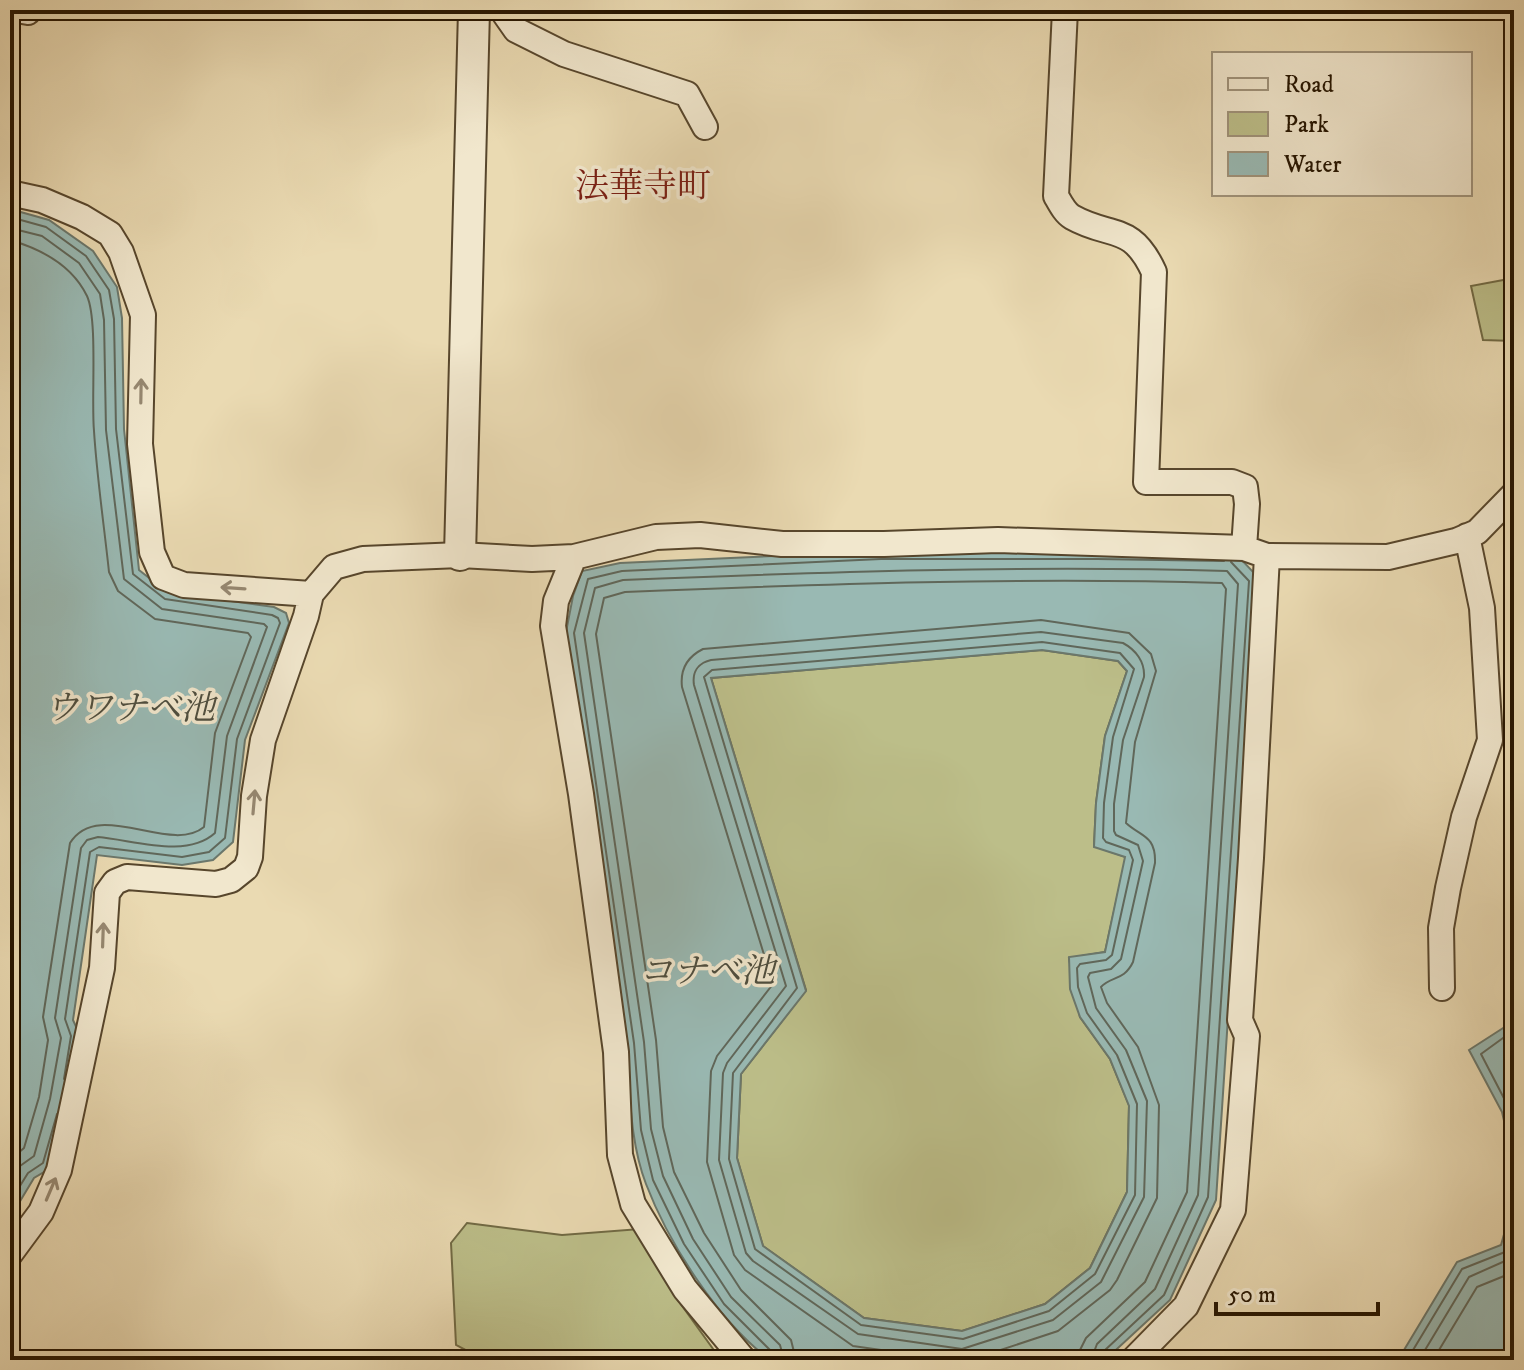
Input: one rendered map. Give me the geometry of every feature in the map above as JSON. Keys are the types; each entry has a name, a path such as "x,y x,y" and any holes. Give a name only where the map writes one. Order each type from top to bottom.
{"street":[{"path":"16,10 29,10"},
{"path":"460,555 474,10"},
{"path":"502,10 516,30 564,54 687,94 705,127"},
{"path":"1065,10 1056,196 1069,216 1125,235 1137,243 1154,272 1146,482 1232,482 1245,487 1256,552 1251,858 1240,1020 1247,1036 1233,1210 1186,1306 1133,1360"},
{"path":"10,193 42,200 82,217 110,234 121,252 143,315 140,444 152,552 163,577 184,585 311,594"},
{"path":"10,1254 41,1212 59,1170 102,968 107,893 115,882 127,877 216,884 231,880 246,868 250,857 254,796 263,740 311,594 334,567 363,559 460,555 532,559 574,557 656,537 700,535 782,544 998,540 1388,557 1477,532 1514,494"},
{"path":"1442,988 1441,928 1446,901 1464,817 1490,740 1482,608 1467,536"},
{"path":"574,557 556,601 553,626 581,794 616,1052 620,1155 633,1204 685,1289 744,1360"}],"green space":[{"path":"1514,278 1514,341 1483,340 1471,286"},
{"path":"1042,650 1118,661 1127,671 1105,736 1094,846 1126,857 1105,952 1069,958 1080,1017 1110,1059 1129,1105 1127,1192 1090,1268 1045,1304 962,1331 864,1318 763,1246 737,1158 741,1074 806,990 711,678"},
{"path":"467,1223 562,1235 640,1229 675,1296 721,1360 476,1360 475,1355 456,1345 451,1243"}],"water":[{"name":"ウワナベ池","path":"10,209 49,220 93,251 117,287 122,318 124,429 139,570 167,592 274,607 286,613 289,623 245,740 233,842 213,860 182,865 97,855 73,1020 80,1035 49,1169 34,1178 10,1218"},
{"path":"1514,517 1514,648 1504,531"},
{"name":"コナベ池","path":"881,551 1097,551 1236,554 1257,576 1216,1200 1170,1300 1105,1360 770,1360 714,1303 682,1256 646,1184 636,1146 624,1028 566,632 582,571 620,563","holes":["1042,650 1118,661 1127,671 1105,736 1094,847 1125,857 1105,952 1069,957 1070,989 1080,1017 1110,1059 1129,1106 1127,1192 1090,1268 1045,1304 962,1331 864,1318 763,1246 737,1158 741,1074 806,991 711,678"]},
{"path":"1514,1021 1514,1164 1502,1112 1469,1050"},
{"path":"1514,1199 1514,1360 1398,1360 1457,1262 1501,1245"}],"district":[{"name":"法華寺町","path":"643,187"}]}
